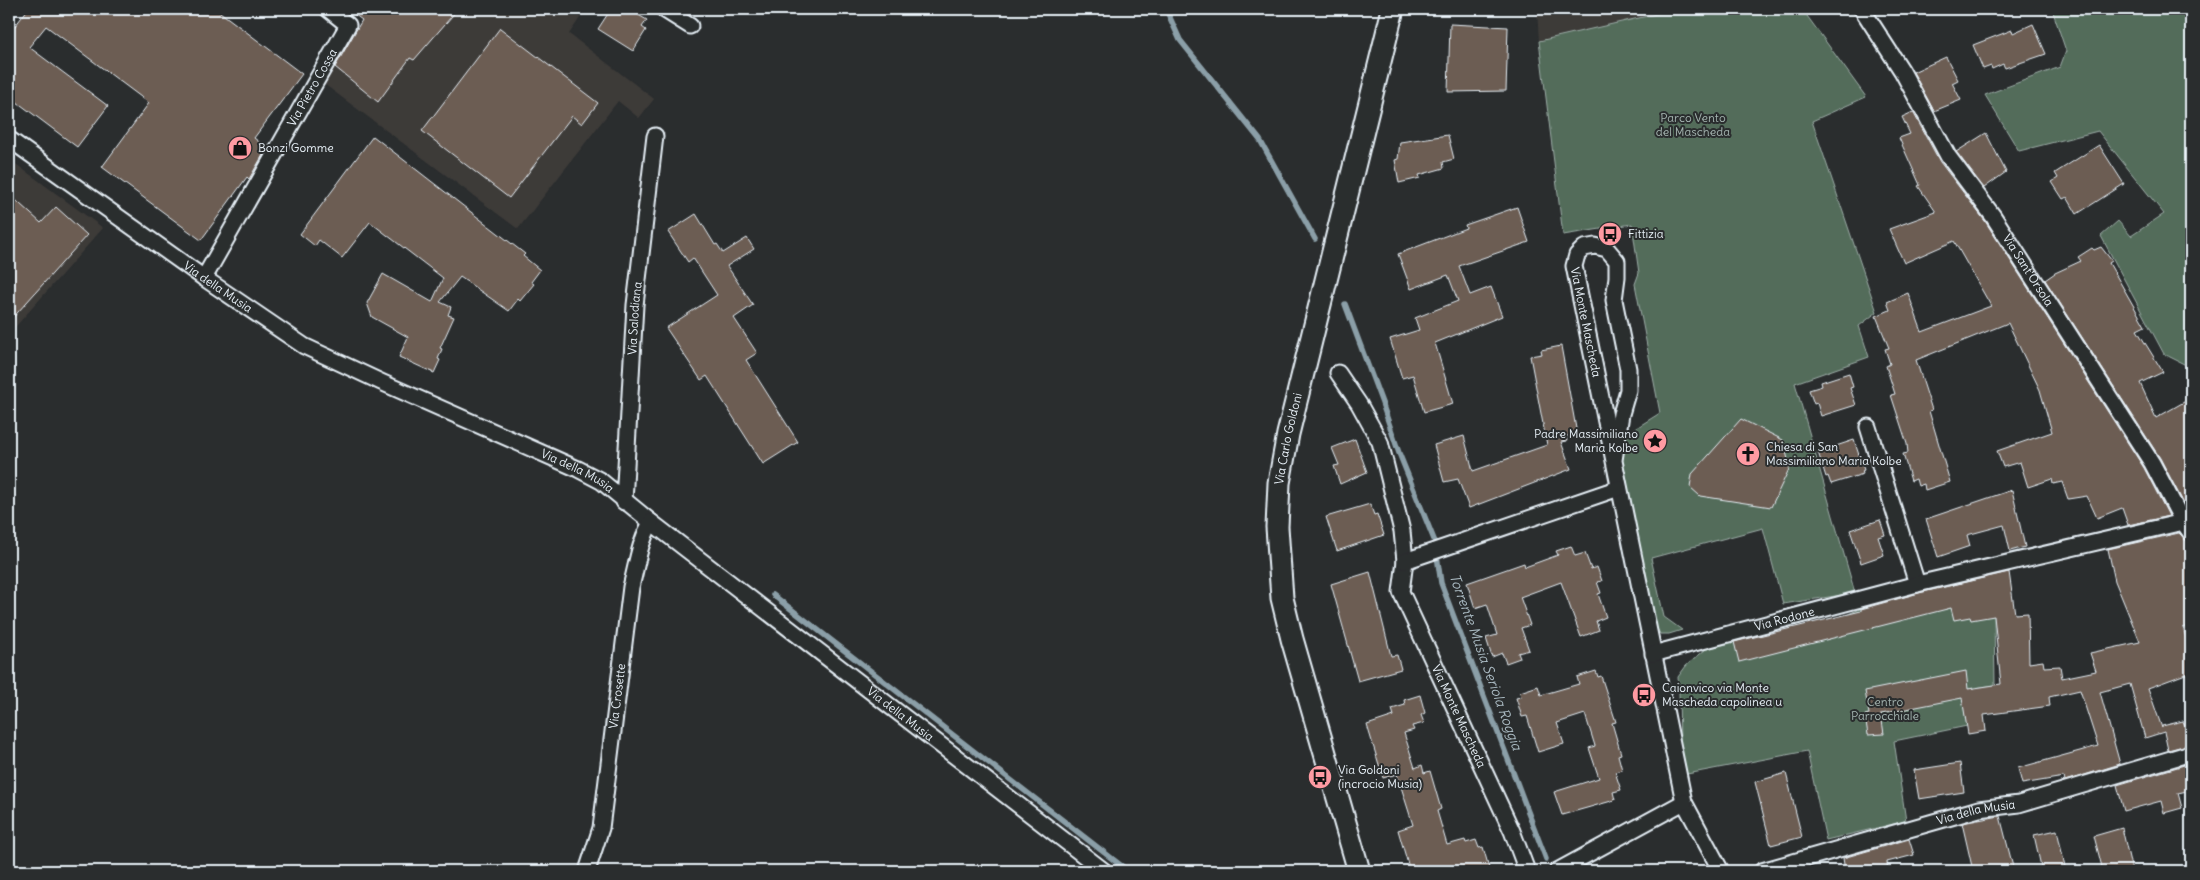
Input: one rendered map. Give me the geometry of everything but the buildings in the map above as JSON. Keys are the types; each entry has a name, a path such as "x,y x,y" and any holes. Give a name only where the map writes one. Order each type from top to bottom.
{"street":[{"name":"Via Pietro Cossa","path":"204,278 348,24 328,9"},
{"path":"663,9 690,26"},
{"name":"Via Carlo Goldoni","path":"1359,871 1282,598 1277,527 1279,483 1288,434 1393,9"},
{"name":"Via Sant'Orsola","path":"1862,9 1902,71 1948,156 1998,224 2152,463 2187,527"},
{"name":"Via Salodiana","path":"624,502 635,305 655,136"},
{"name":"Via della Musia","path":"9,139 204,278 304,346 601,481 624,502 1104,871"},
{"name":"Via Monte Mascheda","path":"1614,460 1621,414 1628,390 1628,369 1614,300 1617,262 1607,249 1595,246 1584,248 1576,255 1574,266 1684,802"},
{"name":"Via Monte Mascheda","path":"1338,373 1359,404 1380,442 1402,531 1405,561 1401,592 1512,831 1528,871"},
{"path":"1868,426 1917,584"},
{"path":"1405,561 1619,488"},
{"name":"Via Crosette","path":"587,871 601,828 630,587 637,564 639,549 651,522"},
{"name":"Via Rodone","path":"1653,654 1917,584 2187,527"},
{"name":"Via della Musia","path":"1762,871 1979,809 2019,804 2191,753"},
{"path":"1557,871 1684,802 1721,871"}],"shaded area":[{"path":"347,9 586,9 569,34 654,99 639,118 618,101 518,229 324,84 362,20"},
{"path":"1537,9 1678,9 1539,41"},
{"path":"9,159 103,228 9,334"}],"green space":[{"name":"Parco Vento del Mascheda","path":"1678,9 1802,9 1866,97 1812,121 1877,312 1859,326 1869,357 1795,383 1855,593 1783,604 1763,528 1651,558 1664,617 1682,630 1669,634 1660,634 1652,619 1620,451 1625,435 1660,413 1635,284 1639,273 1632,224 1563,235 1539,41"},
{"path":"2052,9 2191,9 2191,373 2188,366 2164,354 2101,236 2118,221 2131,236 2164,214 2098,131 2019,151 1985,95 2060,67 2066,51"},
{"name":"Centro Parrocchiale","path":"1988,577 1994,616 1995,685 1961,690 1967,726 1894,741 1906,821 1826,840 1807,751 1687,774 1680,747 1678,677 1686,666 1706,649 1844,616 1877,602 1914,592"}],"waterway":[{"name":"Torrente Musia Seriola Roggia","path":"1166,9 1180,40 1260,140 1315,239"},
{"name":"Torrente Musia Seriola Roggia","path":"1345,304 1399,453 1435,542 1441,583 1546,859"},
{"path":"773,595 1128,871"}],"place":[{"name":"Bonzi Gomme","path":"240,148"},
{"name":"Fittizia","path":"1610,234"},
{"name":"Padre Massimiliano Maria Kolbe","path":"1655,441"},
{"name":"Chiesa di San Massimiliano Maria Kolbe","path":"1748,454"},
{"name":"Caionvico via Monte Mascheda capolinea u","path":"1644,695"},
{"name":"Via Goldoni (incrocio Musia)","path":"1320,777"}]}
